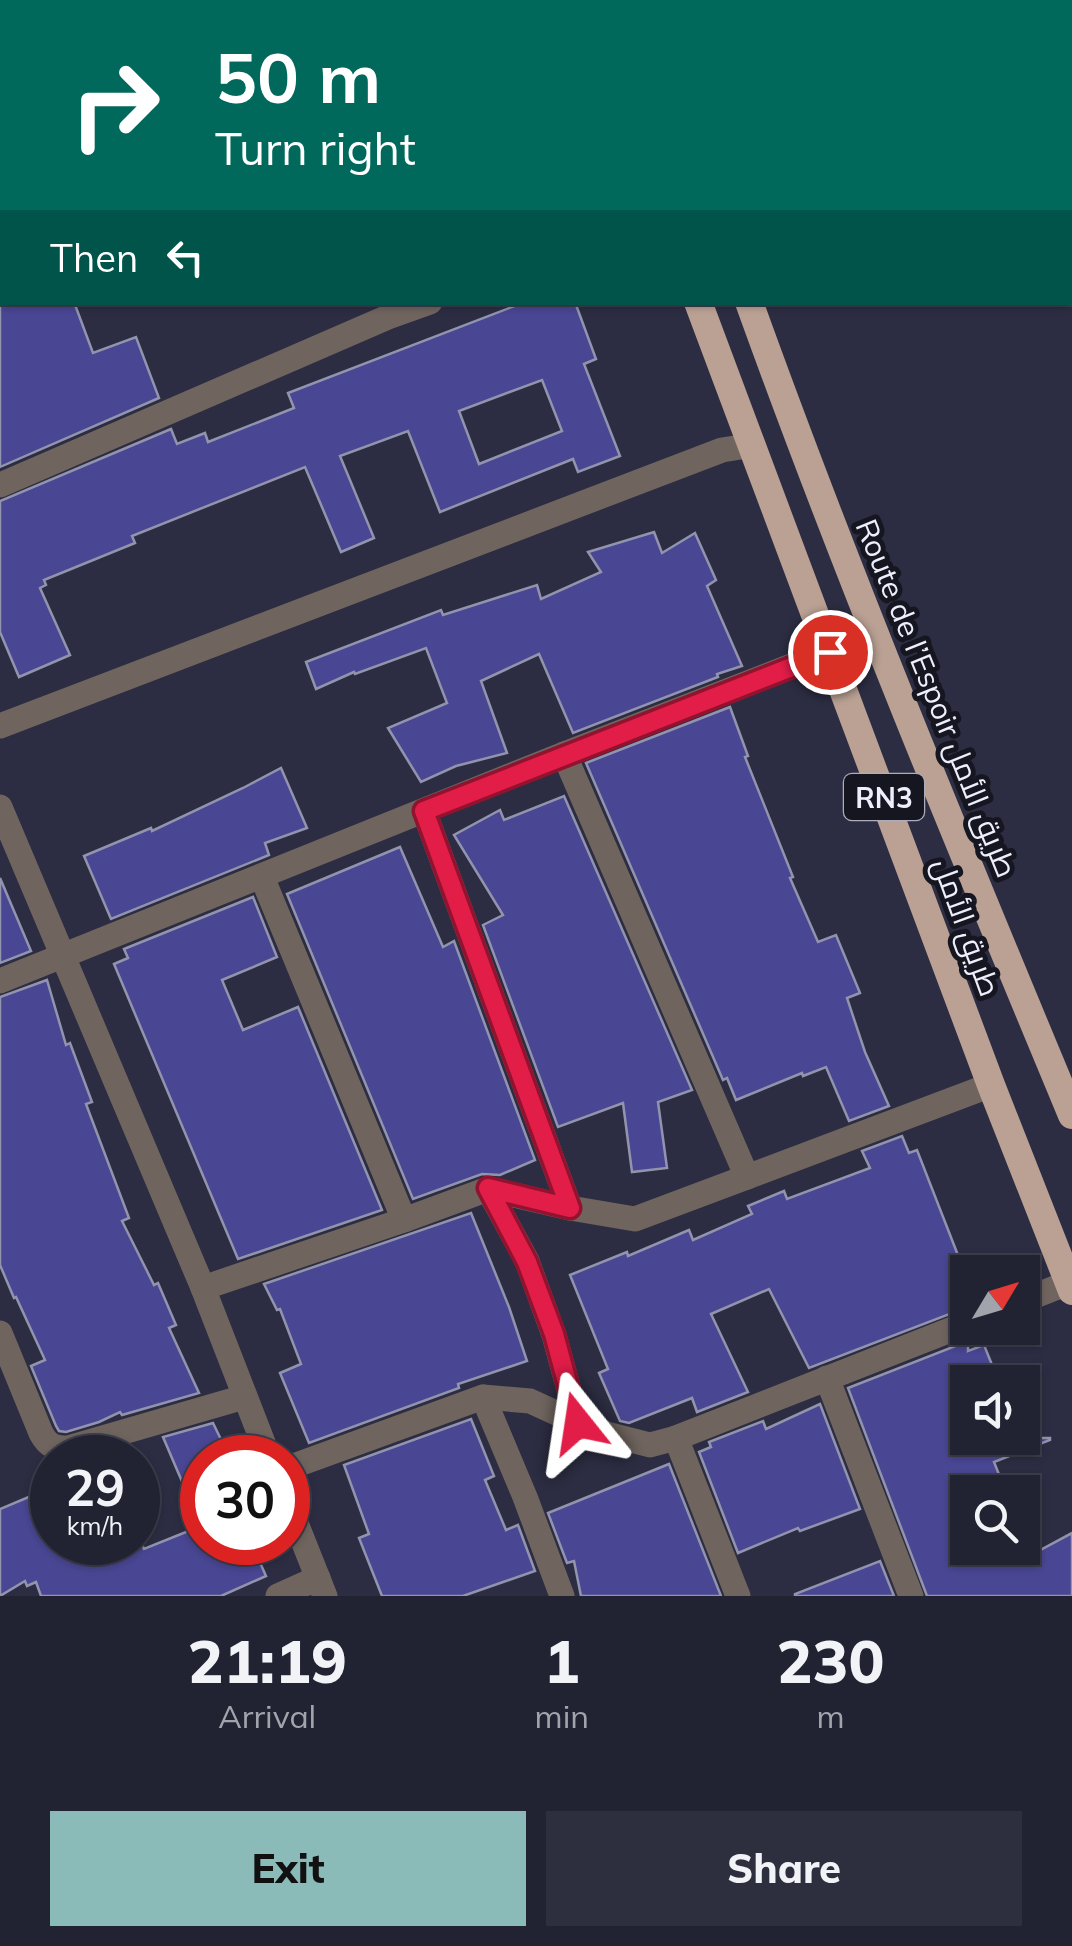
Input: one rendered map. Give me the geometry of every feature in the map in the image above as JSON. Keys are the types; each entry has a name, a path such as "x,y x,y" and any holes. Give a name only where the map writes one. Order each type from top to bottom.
{"highway":[{"name":"طريق الأمل","path":"699,305 1070,1287"},
{"name":"Route de l’Espoir طريق الأمل","path":"750,305 886,666 1072,1115"}],"street":[{"path":"370,305 388,317"},
{"path":"0,485 422,305"},
{"path":"0,726 722,450 753,445"},
{"path":"0,981 564,754 830,652"},
{"path":"564,754 747,1178"},
{"path":"0,807 203,1288 260,1435"},
{"path":"424,811 570,1208"},
{"path":"262,877 404,1220"},
{"path":"203,1288 488,1188 635,1219 991,1085"},
{"path":"488,1188 527,1262 554,1334 578,1423"},
{"path":"1040,1296 1070,1287"},
{"path":"310,1460 483,1397 530,1401 606,1434 650,1445 950,1329"},
{"path":"0,1333 8,1372 41,1433 55,1448 68,1448 244,1396"},
{"path":"827,1378 911,1596"},
{"path":"483,1397 562,1596"},
{"path":"676,1438 738,1596"},
{"path":"278,1596 322,1587 310,1557"}],"building":[{"path":"0,305 75,305 93,353 136,337 159,398 0,467"},
{"path":"517,305 576,305 596,359 584,364 620,456 578,472 573,459 440,512 408,431 340,456 374,538 341,552 305,467 132,536 135,543 44,580 46,585 40,588 70,655 19,677 0,632 0,501 171,429 177,444 205,433 208,442 294,408 288,393","holes":["542,380 562,431 479,464 459,411"]},
{"path":"654,532 662,553 695,533 716,580 707,586 742,666 573,733 539,654 481,681 507,753 456,766 421,782 388,728 447,703 426,648 316,689 306,662 441,610 443,615 537,585 541,599 601,572 588,552"},
{"path":"730,707 748,756 745,757 793,877 790,878 818,942 836,935 860,993 847,998 889,1106 849,1121 826,1067 736,1100 727,1078 723,1080 586,763"},
{"path":"281,768 307,828 265,843 269,855 111,919 84,856 151,828 152,831"},
{"path":"564,796 692,1090 658,1102 667,1168 632,1172 623,1103 558,1127 483,925 503,915 454,835 500,810 504,820"},
{"path":"400,847 443,947 454,941 535,1160 500,1175 482,1174 413,1199 287,894"},
{"path":"0,878 31,951 0,963"},
{"path":"253,897 277,957 222,980 243,1030 298,1007 382,1210 238,1259 114,964 128,958 124,949"},
{"path":"47,980 66,1045 70,1043 92,1102 86,1104 129,1218 122,1221 154,1285 158,1283 176,1325 169,1328 199,1393 122,1415 120,1412 66,1432 56,1426 31,1366 45,1360 0,1265 0,997"},
{"path":"902,1136 909,1153 917,1150 958,1255 950,1255 950,1314 809,1368 769,1289 711,1314 748,1392 697,1412 692,1398 629,1423 620,1421 599,1373 608,1369 570,1275 689,1230 693,1240 752,1214 748,1206 784,1191 787,1199 870,1168 862,1151"},
{"path":"471,1213 527,1361 310,1443 310,1435 306,1435 280,1373 301,1364 280,1309 277,1310 264,1284"},
{"path":"958,1345 968,1345 968,1351 984,1345 992,1365 950,1365 950,1455 1012,1455 994,1462 999,1475 950,1475 950,1565 1040,1565 1040,1550 1072,1533 1072,1596 927,1596 848,1388"},
{"path":"820,1404 860,1509 800,1531 798,1528 738,1553 699,1452 711,1447 709,1442 763,1421 766,1429"},
{"path":"471,1419 494,1476 485,1480 506,1530 518,1525 535,1571 463,1596 382,1596 359,1538 369,1534 344,1465"},
{"path":"213,1423 219,1435 180,1435 180,1477 163,1437"},
{"path":"669,1464 721,1596 581,1596 574,1561 567,1563 548,1513"},
{"path":"30,1496 30,1565 160,1565 160,1543 180,1534 180,1565 261,1565 266,1576 221,1596 41,1596 36,1582 27,1586 25,1581 0,1596 0,1509"},
{"path":"880,1561 894,1596 795,1596 795,1594"}],"route":[{"path":"578,1423 554,1334 527,1262 488,1188 570,1208 424,811 830,652"}]}
